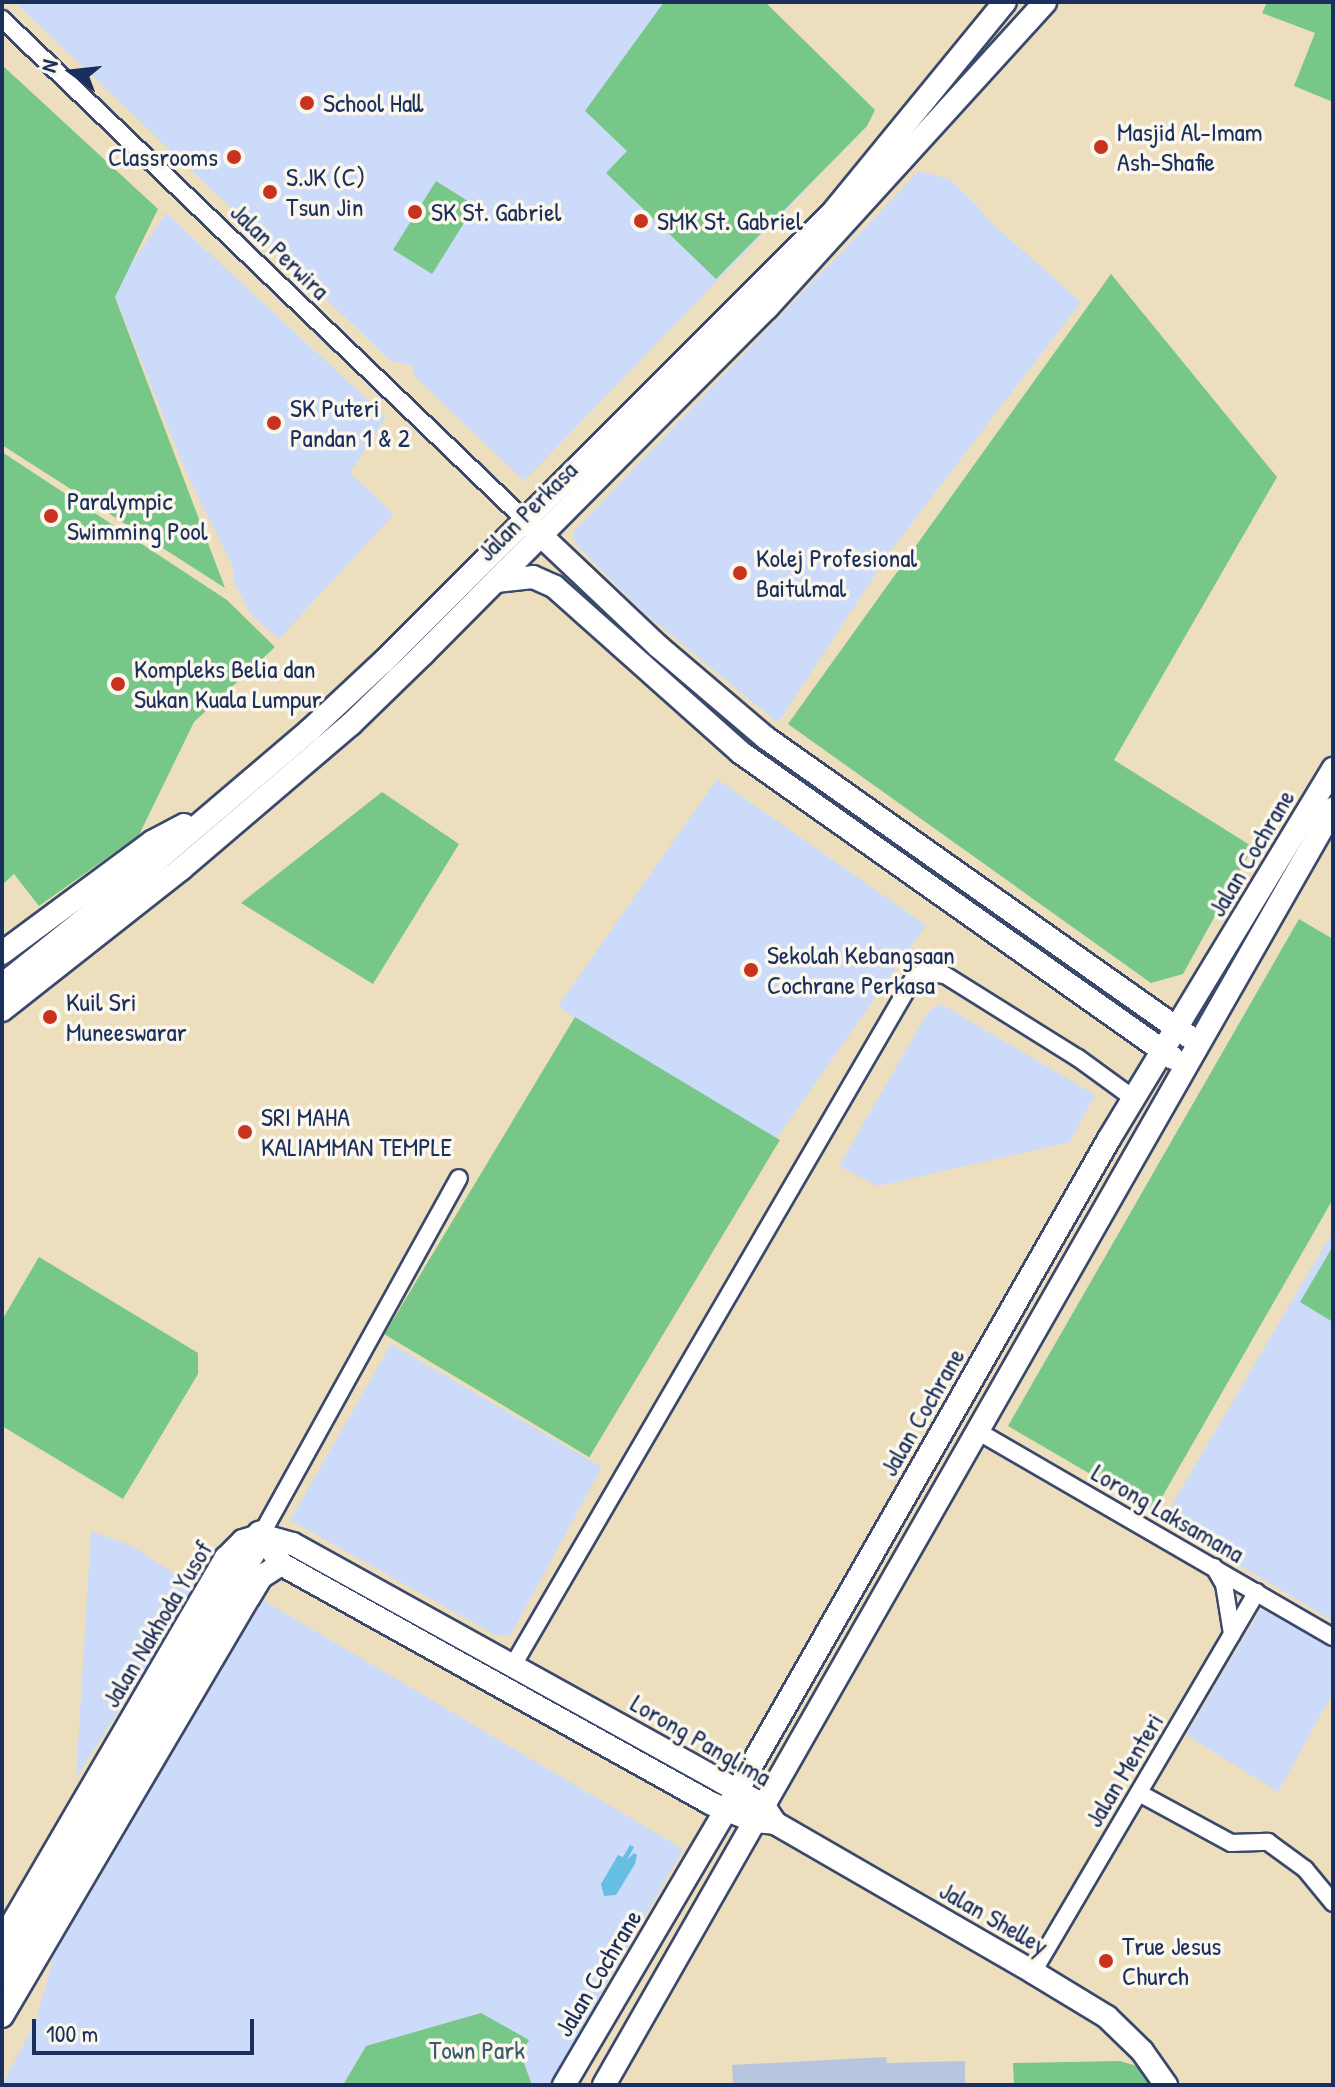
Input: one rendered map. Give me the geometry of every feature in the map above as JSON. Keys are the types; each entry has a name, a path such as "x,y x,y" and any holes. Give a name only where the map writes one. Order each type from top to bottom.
{"highway":[{"path":"2,1977 261,1535"}],"street":[{"name":"Jalan Perkasa","path":"2,985 141,874 344,700 833,212 1005,2"},
{"name":"Jalan Perkasa","path":"2,1010 181,869 351,724 767,308 1045,2"},
{"name":"Jalan Perwira","path":"2,19 524,519"},
{"path":"524,519 659,647 766,738 1198,1042"},
{"path":"496,581 533,577 555,587 740,752 1184,1065"},
{"name":"Jalan Cochrane","path":"564,2085 732,1800 1133,1098 1333,769"},
{"path":"2,953 152,842 216,808"},
{"name":"Jalan Cochrane","path":"604,2085 764,1816 1184,1065 1333,809"},
{"path":"512,1667 914,977 925,972 945,975 1078,1058 1133,1098"},
{"name":"Jalan Nakhoda Yusof","path":"2,1941 226,1558 243,1541 261,1535 459,1178"},
{"name":"Lorong Laksamana","path":"979,1432 1333,1637"},
{"path":"2,2016 261,1577 277,1566 261,1535"},
{"name":"Lorong Panglima","path":"261,1535 293,1544 512,1667 732,1800"},
{"name":"Lorong Panglima","path":"277,1566 764,1816"},
{"path":"1213,1566 1224,1584 1232,1634"},
{"name":"Jalan Menteri","path":"1033,1972 1257,1592"},
{"path":"1139,1793 1231,1843 1268,1842 1305,1869 1333,1903"},
{"name":"Jalan Shelley","path":"764,1816 1107,2017 1142,2051 1166,2085"}],"shaded area":[{"path":"15,2 765,2 875,110 867,126 524,481 413,375 413,366 391,361"},
{"path":"919,171 949,179 978,206 987,219 1081,302 892,549 778,723 640,609 575,543 573,532"},
{"name":"SK Puteri Pandan 1 & 2","path":"166,213 386,417 350,473 394,514 279,639 252,616 233,581 234,569 186,472 113,291"},
{"name":"Sekolah Kebangsaan Cochrane Perkasa","path":"717,779 926,925 767,1152 558,1006"},
{"path":"941,1004 1095,1095 1070,1142 878,1186 839,1166 928,1012"},
{"path":"1333,1231 1333,1621 1163,1520"},
{"path":"391,1344 602,1467 510,1636 497,1636 290,1520"},
{"path":"91,1531 130,1545 197,1588 76,1778"},
{"path":"263,1600 683,1849 550,2085 2,2085 36,2021 54,1955"},
{"path":"1263,1605 1333,1647 1333,1693 1278,1792 1186,1735"},
{"path":"886,2057 887,2063 965,2061 965,2084 990,2085 717,2085 733,2084 732,2065"}],"green space":[{"path":"664,2 765,2 875,110 867,126 716,279 606,173 627,151 585,111"},
{"path":"1267,2 1333,2 1333,102 1294,86 1315,33 1262,13"},
{"path":"2,65 158,209 115,297 225,588 2,445"},
{"path":"436,181 475,205 432,274 393,250"},
{"path":"1111,274 1277,477 1114,760 1253,847 1183,974 1151,983 788,724"},
{"name":"Kompleks Belia dan Sukan Kuala Lumpur","path":"2,452 227,600 275,647 194,722 139,835 39,906 14,874 2,885"},
{"path":"382,792 459,844 373,984 241,903"},
{"path":"1299,919 1333,939 1333,1199 1154,1511 1008,1426"},
{"path":"575,1017 780,1140 589,1457 384,1334"},
{"path":"1333,1246 1333,1322 1300,1302"},
{"path":"39,1257 198,1353 198,1374 123,1499 2,1426 2,1320"},
{"name":"Town Park","path":"481,2013 529,2040 521,2055 532,2085 343,2085 366,2046"},
{"path":"1120,2061 1140,2067 1154,2085 1014,2085 1013,2063"}],"water":[{"path":"630,1845 634,1847 627,1860 634,1853 637,1855 635,1864 616,1895 604,1896 601,1884 618,1855 623,1857"}],"place":[{"name":"School Hall","path":"307,103"},
{"name":"Masjid Al-Imam Ash-Shafie","path":"1101,147"},
{"name":"Classrooms","path":"234,157"},
{"name":"S.JK (C) Tsun Jin","path":"270,192"},
{"name":"SK St. Gabriel","path":"415,212"},
{"name":"SMK St. Gabriel","path":"641,221"},
{"name":"SK Puteri Pandan 1 & 2","path":"274,423"},
{"name":"Paralympic Swimming Pool","path":"51,516"},
{"name":"Kolej Profesional Baitulmal","path":"740,573"},
{"name":"Kompleks Belia dan Sukan Kuala Lumpur","path":"118,684"},
{"name":"Sekolah Kebangsaan Cochrane Perkasa","path":"751,970"},
{"name":"Kuil Sri Muneeswarar","path":"50,1017"},
{"name":"SRI MAHA KALIAMMAN TEMPLE","path":"245,1132"},
{"name":"True Jesus Church","path":"1106,1961"}]}
